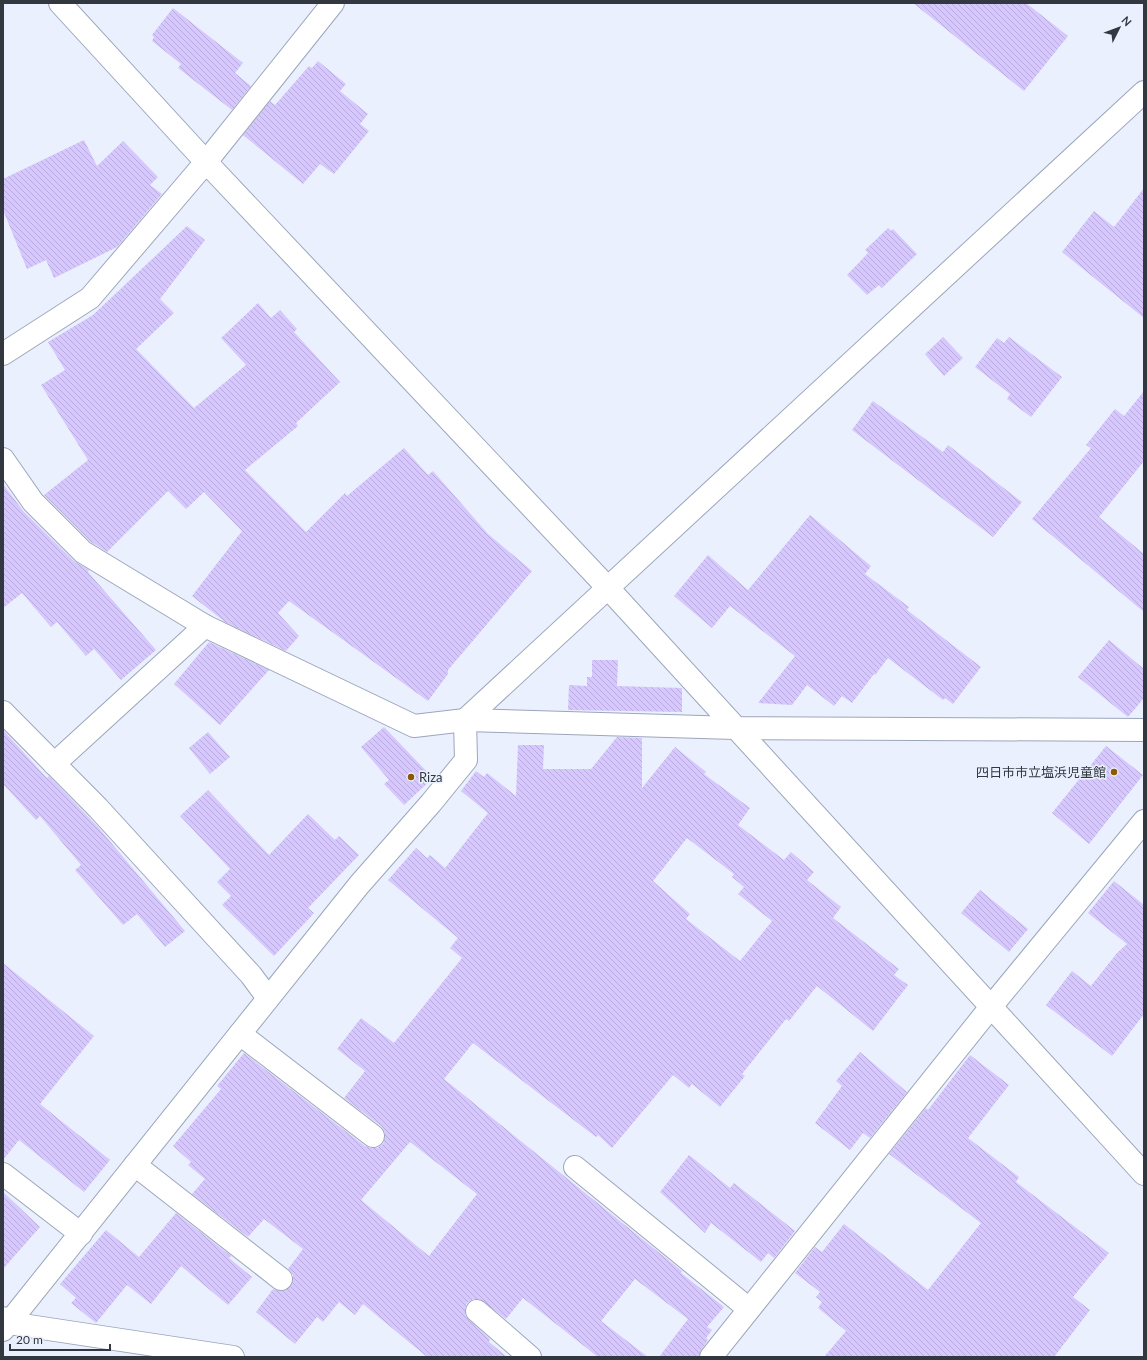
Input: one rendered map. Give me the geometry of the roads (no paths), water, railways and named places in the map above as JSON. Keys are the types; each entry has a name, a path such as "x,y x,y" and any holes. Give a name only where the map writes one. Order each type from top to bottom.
{"street":[{"path":"60,3 206,162 608,588 990,1008 1144,1174"},
{"path":"3,354 90,298 206,162 332,3"},
{"path":"5,1324 81,1234 358,885 431,803 466,760 465,720 1144,92"},
{"path":"3,459 33,502 83,552 205,626 414,726 465,720 735,728 1144,730"},
{"path":"54,764 205,626"},
{"path":"3,712 98,808 251,975 268,998"},
{"path":"711,1357 990,1008 1144,821"},
{"path":"240,1034 373,1136"},
{"path":"135,1165 281,1279"},
{"path":"575,1167 749,1309"},
{"path":"3,1174 81,1234"},
{"path":"477,1311 530,1357"},
{"path":"5,1324 233,1357"}],"place":[{"name":"四日市市立塩浜児童館","path":"1114,772"},
{"name":"Riza","path":"411,777"}]}
